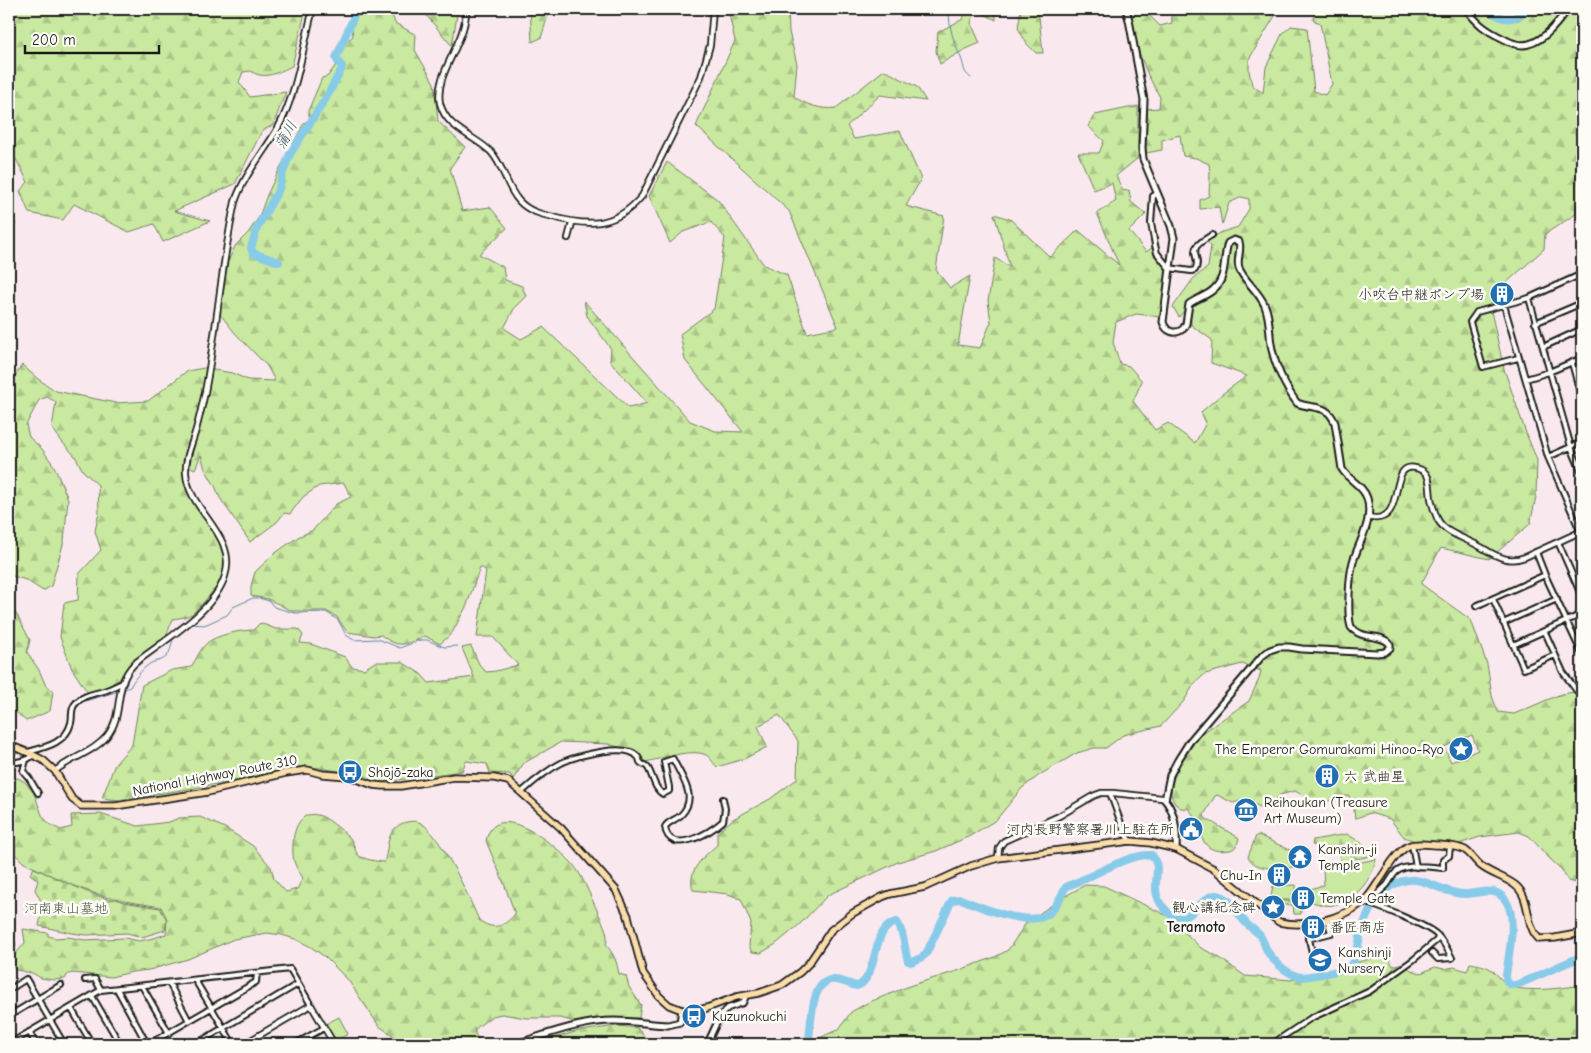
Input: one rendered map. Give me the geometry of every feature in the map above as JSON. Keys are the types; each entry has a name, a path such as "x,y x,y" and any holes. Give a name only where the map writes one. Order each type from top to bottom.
{"highway":[{"name":"National Highway Route 310","path":"9,745 43,760 55,771 72,799 81,806 114,806 208,792 286,773 307,770 322,774 347,776 373,785 383,786 402,786 454,777 494,778 508,781 561,828 616,890 628,916 643,973 659,996 669,1005 682,1010"},
{"path":"682,1010 694,1011 707,1008 736,997 770,990 782,985 809,963 831,930 853,913 882,897 925,887 972,866 998,858 1130,841 1151,843 1176,849 1219,872 1280,922 1290,925 1327,919 1348,911 1363,902 1402,850 1412,845 1450,846 1464,850 1481,866 1517,887 1523,896 1528,910 1532,931 1539,939 1582,933"}],"main road":[{"path":"1126,9 1130,20 1144,100 1143,159 1171,226 1174,238 1169,268 1164,326 1169,331 1178,332 1183,330 1186,324 1189,304 1216,287 1223,270 1228,243 1234,240 1238,242 1240,247 1238,267 1265,305 1269,320 1273,354 1286,385 1297,403 1322,408 1333,417 1342,469 1365,494 1368,517 1350,577 1349,621 1355,631 1361,635 1384,639 1390,644 1390,648 1385,652 1377,653 1302,649 1289,646 1270,650 1262,656 1190,741 1170,775 1165,800 1169,804 1173,815 1177,837 1176,849"},
{"path":"1466,9 1486,31 1514,44 1525,45 1546,35 1559,22 1568,9"},
{"path":"515,1044 593,1023 613,1021 674,1025 680,1022 682,1010"}],"street":[{"path":"55,771 97,745 107,736 116,720 121,685 127,673 134,664 194,618 219,590 224,578 227,568 227,555 224,545 189,489 186,479 186,467 205,391 233,208 245,179 274,134 287,108 294,88 313,9"},
{"path":"466,9 464,30 440,84 439,95 442,110 453,124 492,153 501,166 512,192 523,205 536,213 572,223 597,224 626,212 642,196 701,77 710,45 713,9"},
{"path":"1157,194 1153,196 1151,223 1157,253 1169,268 1194,270 1198,263 1196,247 1212,235"},
{"path":"568,238 572,223"},
{"path":"1518,358 1484,367 1470,322 1477,312 1529,298 1582,274"},
{"path":"1529,298 1570,447 1582,473"},
{"path":"1536,323 1582,302"},
{"path":"1368,517 1378,518 1388,513 1395,503 1398,480 1401,474 1408,468 1418,468 1428,476 1434,510 1444,527 1504,559 1516,560 1582,533 1548,457 1504,305"},
{"path":"1542,347 1582,330"},
{"path":"1526,379 1549,372 1582,358"},
{"path":"1572,363 1581,387 1582,400"},
{"path":"1548,457 1582,442"},
{"path":"1558,542 1582,597"},
{"path":"1536,552 1582,654"},
{"path":"1476,606 1545,575"},
{"path":"1493,599 1524,669 1554,655"},
{"path":"1503,623 1557,599"},
{"path":"1513,645 1582,614"},
{"path":"1545,632 1563,672 1582,698"},
{"path":"38,793 23,771 26,760 31,754 60,742 71,724 74,706 84,697 121,685"},
{"path":"522,792 562,763 586,755 619,750 632,752 637,756 640,763 647,766 657,788 663,794 669,791 664,762 673,759 689,790 689,797 685,810 674,821 667,823 665,827 669,838 673,841 694,840 715,829 723,821 725,809 723,799"},
{"path":"17,762 26,760"},
{"path":"1110,793 1123,829 1130,841"},
{"path":"998,858 1000,845 1004,841 1065,813 1096,795 1110,793 1162,798 1165,800"},
{"path":"1412,845 1416,867"},
{"path":"1363,902 1369,900 1381,890 1397,872 1416,867 1442,868 1443,860 1449,856 1450,846"},
{"path":"1363,902 1408,919 1434,932 1452,958 1438,959 1432,953"},
{"path":"1308,939 1331,933 1327,919"},
{"path":"1304,923 1312,952"},
{"path":"9,933 12,945 9,948"},
{"path":"1272,1044 1311,1018 1370,991 1431,945 1438,936"},
{"path":"9,1044 101,990 290,969 334,1044"},
{"path":"116,989 148,1044 256,982 257,973"},
{"path":"9,990 26,979 64,1044"},
{"path":"85,980 95,979 101,990"},
{"path":"195,980 233,1044"},
{"path":"169,983 189,1021"},
{"path":"196,1044 298,984"},
{"path":"9,1016 61,985"},
{"path":"142,986 169,1032"},
{"path":"92,996 120,1044"},
{"path":"708,1044 720,1016 728,1008 743,1002 746,996"},
{"path":"244,1044 311,1005"},
{"path":"70,1008 92,1044"},
{"path":"295,1044 324,1028"},
{"path":"29,1032 36,1044"}],"green space":[{"path":"9,9 306,9 292,66 277,73 266,75 256,74 251,71 243,72 239,82 250,97 286,92 273,125 262,131 235,184 174,211 210,221 163,242 154,224 129,232 74,204 63,220 29,213 20,191 28,182 9,146"},
{"path":"357,9 390,9 395,23 416,35 415,50 434,83 438,121 465,147 450,168 462,211 490,207 507,228 479,254 503,267 505,280 522,286 526,296 515,307 504,328 521,339 543,327 629,408 647,403 610,361 611,349 587,316 584,301 690,421 715,431 743,432 685,360 680,334 714,309 725,238 711,222 683,232 670,243 649,196 667,162 718,200 764,265 787,275 807,333 838,327 789,211 696,126 735,41 728,9 788,9 789,32 797,64 794,97 809,105 820,108 836,108 884,70 917,87 926,101 880,95 847,126 854,139 900,131 921,179 906,206 944,216 936,270 950,288 970,276 958,345 980,348 991,322 988,301 995,258 1010,267 994,214 1010,219 1050,257 1078,230 1119,265 1097,213 1116,201 1112,183 1094,190 1078,153 1099,153 1104,141 1088,126 1095,115 1138,106 1138,158 1116,176 1123,191 1129,190 1131,202 1146,214 1129,231 1146,252 1153,247 1156,256 1167,268 1161,317 1136,314 1116,322 1113,342 1120,364 1129,366 1142,381 1133,401 1155,430 1168,423 1195,443 1206,423 1201,412 1247,376 1211,363 1212,340 1191,325 1190,303 1179,317 1173,307 1193,279 1208,267 1211,246 1206,241 1222,232 1238,227 1249,209 1249,199 1242,197 1229,203 1222,225 1219,207 1200,209 1200,200 1209,196 1209,164 1196,158 1183,156 1180,135 1162,140 1162,150 1146,153 1146,109 1159,108 1160,97 1148,75 1137,47 1132,19 1127,9 1143,9 1160,26 1172,23 1171,9 1279,9 1249,59 1252,85 1263,93 1266,67 1282,34 1291,26 1307,28 1314,91 1325,95 1332,84 1320,23 1313,20 1315,9 1484,9 1490,16 1507,21 1519,20 1532,9 1582,9 1582,210 1545,234 1544,249 1495,293 1491,311 1504,369 1537,460 1536,497 1530,524 1489,559 1441,548 1421,584 1471,620 1487,664 1492,696 1498,712 1514,714 1561,694 1582,691 1582,885 1568,881 1562,870 1529,836 1519,832 1480,837 1459,844 1417,842 1404,837 1390,819 1370,813 1355,818 1353,802 1349,796 1334,797 1329,801 1310,802 1295,791 1280,795 1265,809 1244,800 1233,803 1217,795 1204,815 1205,818 1239,838 1236,846 1230,850 1219,851 1211,849 1202,838 1194,816 1189,809 1181,808 1175,804 1171,795 1172,783 1181,761 1201,734 1249,701 1261,671 1242,664 1205,674 1194,684 1184,701 1161,726 1123,735 1106,748 1094,748 1077,753 1041,774 1022,788 996,820 970,836 936,851 898,862 828,895 800,924 776,944 761,953 752,952 749,946 751,923 741,899 728,894 693,890 692,876 694,870 706,854 717,845 717,833 733,819 770,799 797,779 798,741 779,715 758,726 767,747 744,759 717,767 706,755 699,753 684,753 645,762 635,752 608,744 561,742 524,763 513,779 510,774 490,773 487,764 466,761 462,771 376,783 364,775 306,766 201,787 118,800 102,798 115,764 132,745 142,685 172,670 191,667 202,648 211,640 229,634 253,630 260,623 276,629 298,629 303,635 300,643 311,644 345,657 352,667 364,669 375,662 402,662 421,674 429,683 474,677 462,648 471,646 479,664 486,672 518,665 493,637 477,637 486,570 480,567 467,605 452,633 440,644 425,636 412,642 398,644 381,635 374,636 347,632 337,617 326,611 292,611 268,599 251,596 251,586 255,572 274,554 298,537 313,530 336,504 351,497 344,483 319,486 303,497 290,514 284,513 277,522 250,542 220,498 205,469 201,455 195,469 184,464 186,487 220,543 224,555 224,568 220,581 192,614 173,619 165,638 130,663 117,683 88,693 72,669 60,637 64,603 78,600 79,574 101,550 95,531 99,512 98,485 83,471 75,456 52,428 56,402 47,397 39,400 26,425 29,437 42,449 54,466 68,499 64,541 51,586 43,591 26,580 9,575 9,382 12,381 22,365 56,391 116,403 148,401 187,371 204,368 232,373 248,380 275,381 267,366 235,333 216,309 224,271 235,246 248,233 259,217 280,168 304,123 310,119 308,111 322,78 328,76 340,59 336,51 353,36 351,22","holes":["1472,735 1478,750 1451,762 1444,747"]},
{"path":"421,9 458,9 452,46"},
{"path":"530,9 550,9 541,38 532,42"},
{"path":"967,9 995,9 996,20 976,10 971,23 980,43 940,64 936,51 938,32 963,19"},
{"path":"1021,9 1035,9 1039,17 1043,53 1036,53 1027,44 1018,28"},
{"path":"9,605 17,615 30,640 27,652 39,670 46,686 53,691 50,711 26,721 9,709"},
{"path":"18,778 25,782 34,793 42,815 49,824 61,830 72,827 71,815 100,814 138,826 169,822 179,818 200,817 225,828 253,846 271,867 274,879 286,892 297,889 303,878 293,856 293,839 297,825 305,816 311,814 325,818 350,838 358,855 367,859 384,862 393,830 405,823 419,822 436,838 445,851 479,920 489,926 502,925 515,914 486,841 492,828 501,823 513,823 526,828 563,854 579,873 605,928 607,936 606,945 615,958 619,974 626,976 629,987 641,1005 639,1018 606,1018 576,1022 560,1018 526,1018 502,1014 492,1016 475,1029 480,1044 406,1044 379,1026 348,980 325,957 295,939 267,933 234,939 188,959 149,970 111,977 73,973 68,974 65,979 53,980 16,970 12,966 11,959 25,943 23,929 48,933 48,936 56,938 68,937 85,940 125,938 139,941 166,934 167,919 161,907 108,898 74,886 24,863 9,848 9,779"},
{"path":"1347,834 1376,852 1376,855 1341,862 1336,846 1312,845 1313,840"},
{"path":"1258,835 1292,851 1294,867 1269,868 1252,862 1248,857"},
{"path":"1376,859 1367,882 1348,899 1341,903 1330,905 1309,901 1306,890 1324,885 1323,870"},
{"name":"河南東山墓地","path":"34,868 109,900 116,899 123,902 160,908 167,920 165,930 142,937 127,933 86,935 39,926 42,908 35,890 38,880 30,874"},
{"path":"1085,885 1104,886 1168,916 1201,948 1217,956 1245,976 1291,980 1377,957 1389,958 1393,966 1402,963 1411,970 1421,973 1435,967 1444,969 1454,967 1467,971 1470,963 1487,967 1506,984 1522,989 1564,988 1582,985 1582,1044 806,1044 839,1029 851,1012 867,1003 912,985 995,957 1008,950 1026,923 1060,899"},
{"path":"1296,885 1297,900 1275,900 1271,896 1273,886"},
{"path":"1275,901 1300,901 1301,914 1294,914 1293,905 1277,905 1270,911 1269,909"},
{"path":"339,1017 348,1034 335,1041 326,1024"},
{"path":"617,1026 638,1028 648,1041 645,1044 532,1044 579,1031"}],"waterway":[{"name":"蒲川","path":"279,262 253,253 251,248 257,228 279,189 290,154 326,98 341,70 342,66 336,58 357,9"},
{"path":"949,9 954,40 965,71 971,78"},
{"path":"1487,9 1503,18 1513,18 1529,9"},
{"path":"9,224 16,224"},
{"path":"190,624 204,625 227,615 233,607 253,598 259,598 269,601 274,607 295,613 326,612 338,620 346,635 354,640 378,639 400,648 420,640 427,640 444,647 457,646"},
{"path":"175,632 177,627 184,624"},
{"path":"123,690 130,687 148,665 168,655 173,639"},
{"path":"74,711 82,702 119,691"},
{"path":"71,728 74,717"},
{"path":"34,753 59,743 70,731"},
{"path":"9,752 28,755"},
{"path":"808,1044 813,1008 818,990 830,980 837,980 857,986 864,981 869,974 878,942 888,926 897,922 903,936 908,961 911,962 926,954 952,900 961,899 1019,918 1031,919 1041,917 1054,908 1066,887 1122,862 1143,855 1152,855 1156,861 1157,897 1161,905 1169,913 1178,918 1185,917 1205,900 1212,896 1220,896 1229,901 1243,920 1259,935 1274,960 1288,972 1298,976 1328,973 1351,965 1356,954 1363,926 1375,902 1388,888 1399,882 1409,880 1418,880 1454,893 1492,892 1502,896 1510,909 1512,927 1506,976 1507,982 1512,985 1524,982 1582,957"}],"place":[{"name":"小吹台中継ポンプ場","path":"1502,294"},
{"name":"The Emperor Gomurakami Hinoo-Ryo","path":"1461,749"},
{"name":"Shōjō-zaka","path":"350,772"},
{"name":"六 武曲星","path":"1327,776"},
{"name":"Reihoukan (Treasure Art Museum)","path":"1246,810"},
{"name":"河内長野警察署川上駐在所","path":"1191,829"},
{"name":"Kanshin-ji Temple","path":"1300,857"},
{"name":"Chu-In","path":"1279,875"},
{"name":"Temple Gate","path":"1303,898"},
{"name":"観心講紀念碑","path":"1273,907"},
{"name":"番匠商店","path":"1313,927"},
{"name":"Kanshinji Nursery","path":"1320,960"},
{"name":"Kuzunokuchi","path":"694,1016"}],"district":[{"name":"Teramoto","path":"1196,927"}]}
